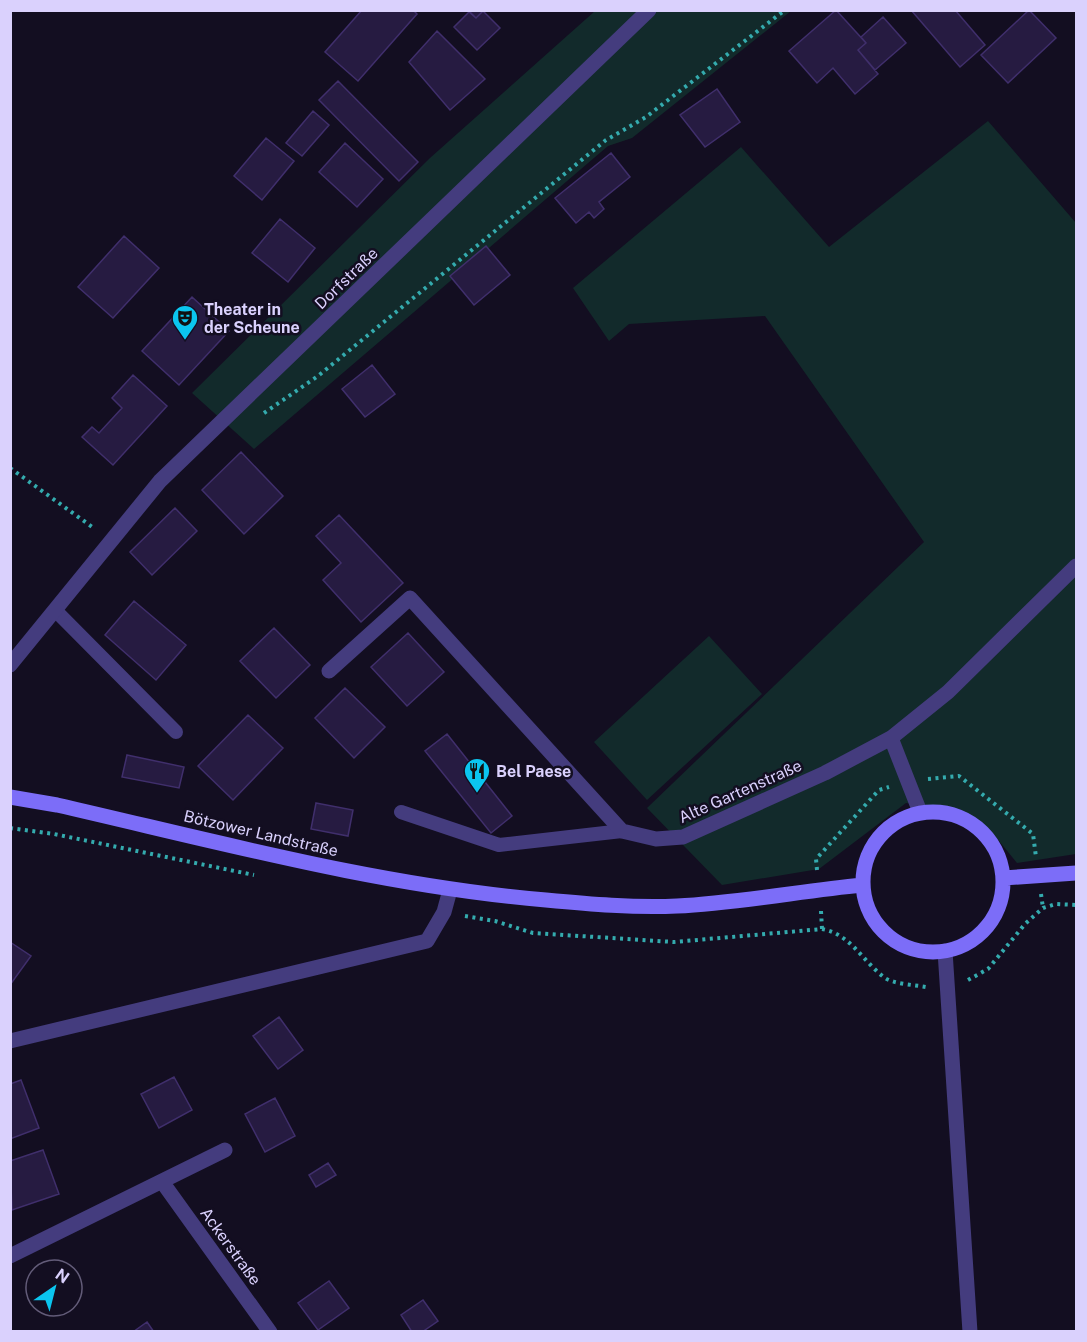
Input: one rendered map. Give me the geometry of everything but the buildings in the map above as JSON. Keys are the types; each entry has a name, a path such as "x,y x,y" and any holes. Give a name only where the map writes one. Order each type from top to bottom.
{"main road":[{"name":"Bötzower Landstraße","path":"10,797 57,805 373,877 450,890 504,896 594,904 678,906 862,885"},
{"path":"920,812 954,815 983,832 1000,861 1003,878 1002,895 988,925 961,946 945,951 928,952 911,949 896,942 872,918 862,885 868,852 878,838 897,821 920,812"},
{"path":"1003,878 1077,873"}],"street":[{"name":"Dorfstraße","path":"10,665 160,481 650,10"},
{"name":"Alte Gartenstraße","path":"622,831 656,839 683,837 825,773 891,738 948,692 1077,566"},
{"path":"329,671 410,598 622,831"},
{"path":"891,738 920,812"},
{"path":"10,1041 427,941 444,912 450,890"},
{"path":"945,951 970,1332"},
{"path":"10,1256 163,1183 225,1150"},
{"name":"Ackerstraße","path":"163,1183 270,1332"}],"lane":[{"path":"55,610 176,732"},
{"path":"401,812 499,845 622,831"}],"path":[{"path":"260,415 318,376 606,140 646,117 785,10"},
{"path":"10,468 111,541"},
{"path":"495,921 533,933 674,942 822,929 833,931 851,944 886,979 953,988 988,969 1025,924 1043,908 1056,904 1077,905"}],"green space":[{"path":"595,11 791,11 632,138 608,146 254,449 192,393 430,158"},
{"path":"988,121 1076,223 1076,854 1017,863 995,836 961,810 906,803 819,869 722,885 647,808 924,542 765,316 629,324 609,341 573,288 741,147 829,247"},
{"path":"709,636 762,694 647,800 594,742"}],"place":[{"name":"Theater in der Scheune","path":"185,341"},
{"name":"Bel Paese","path":"477,794"}]}
